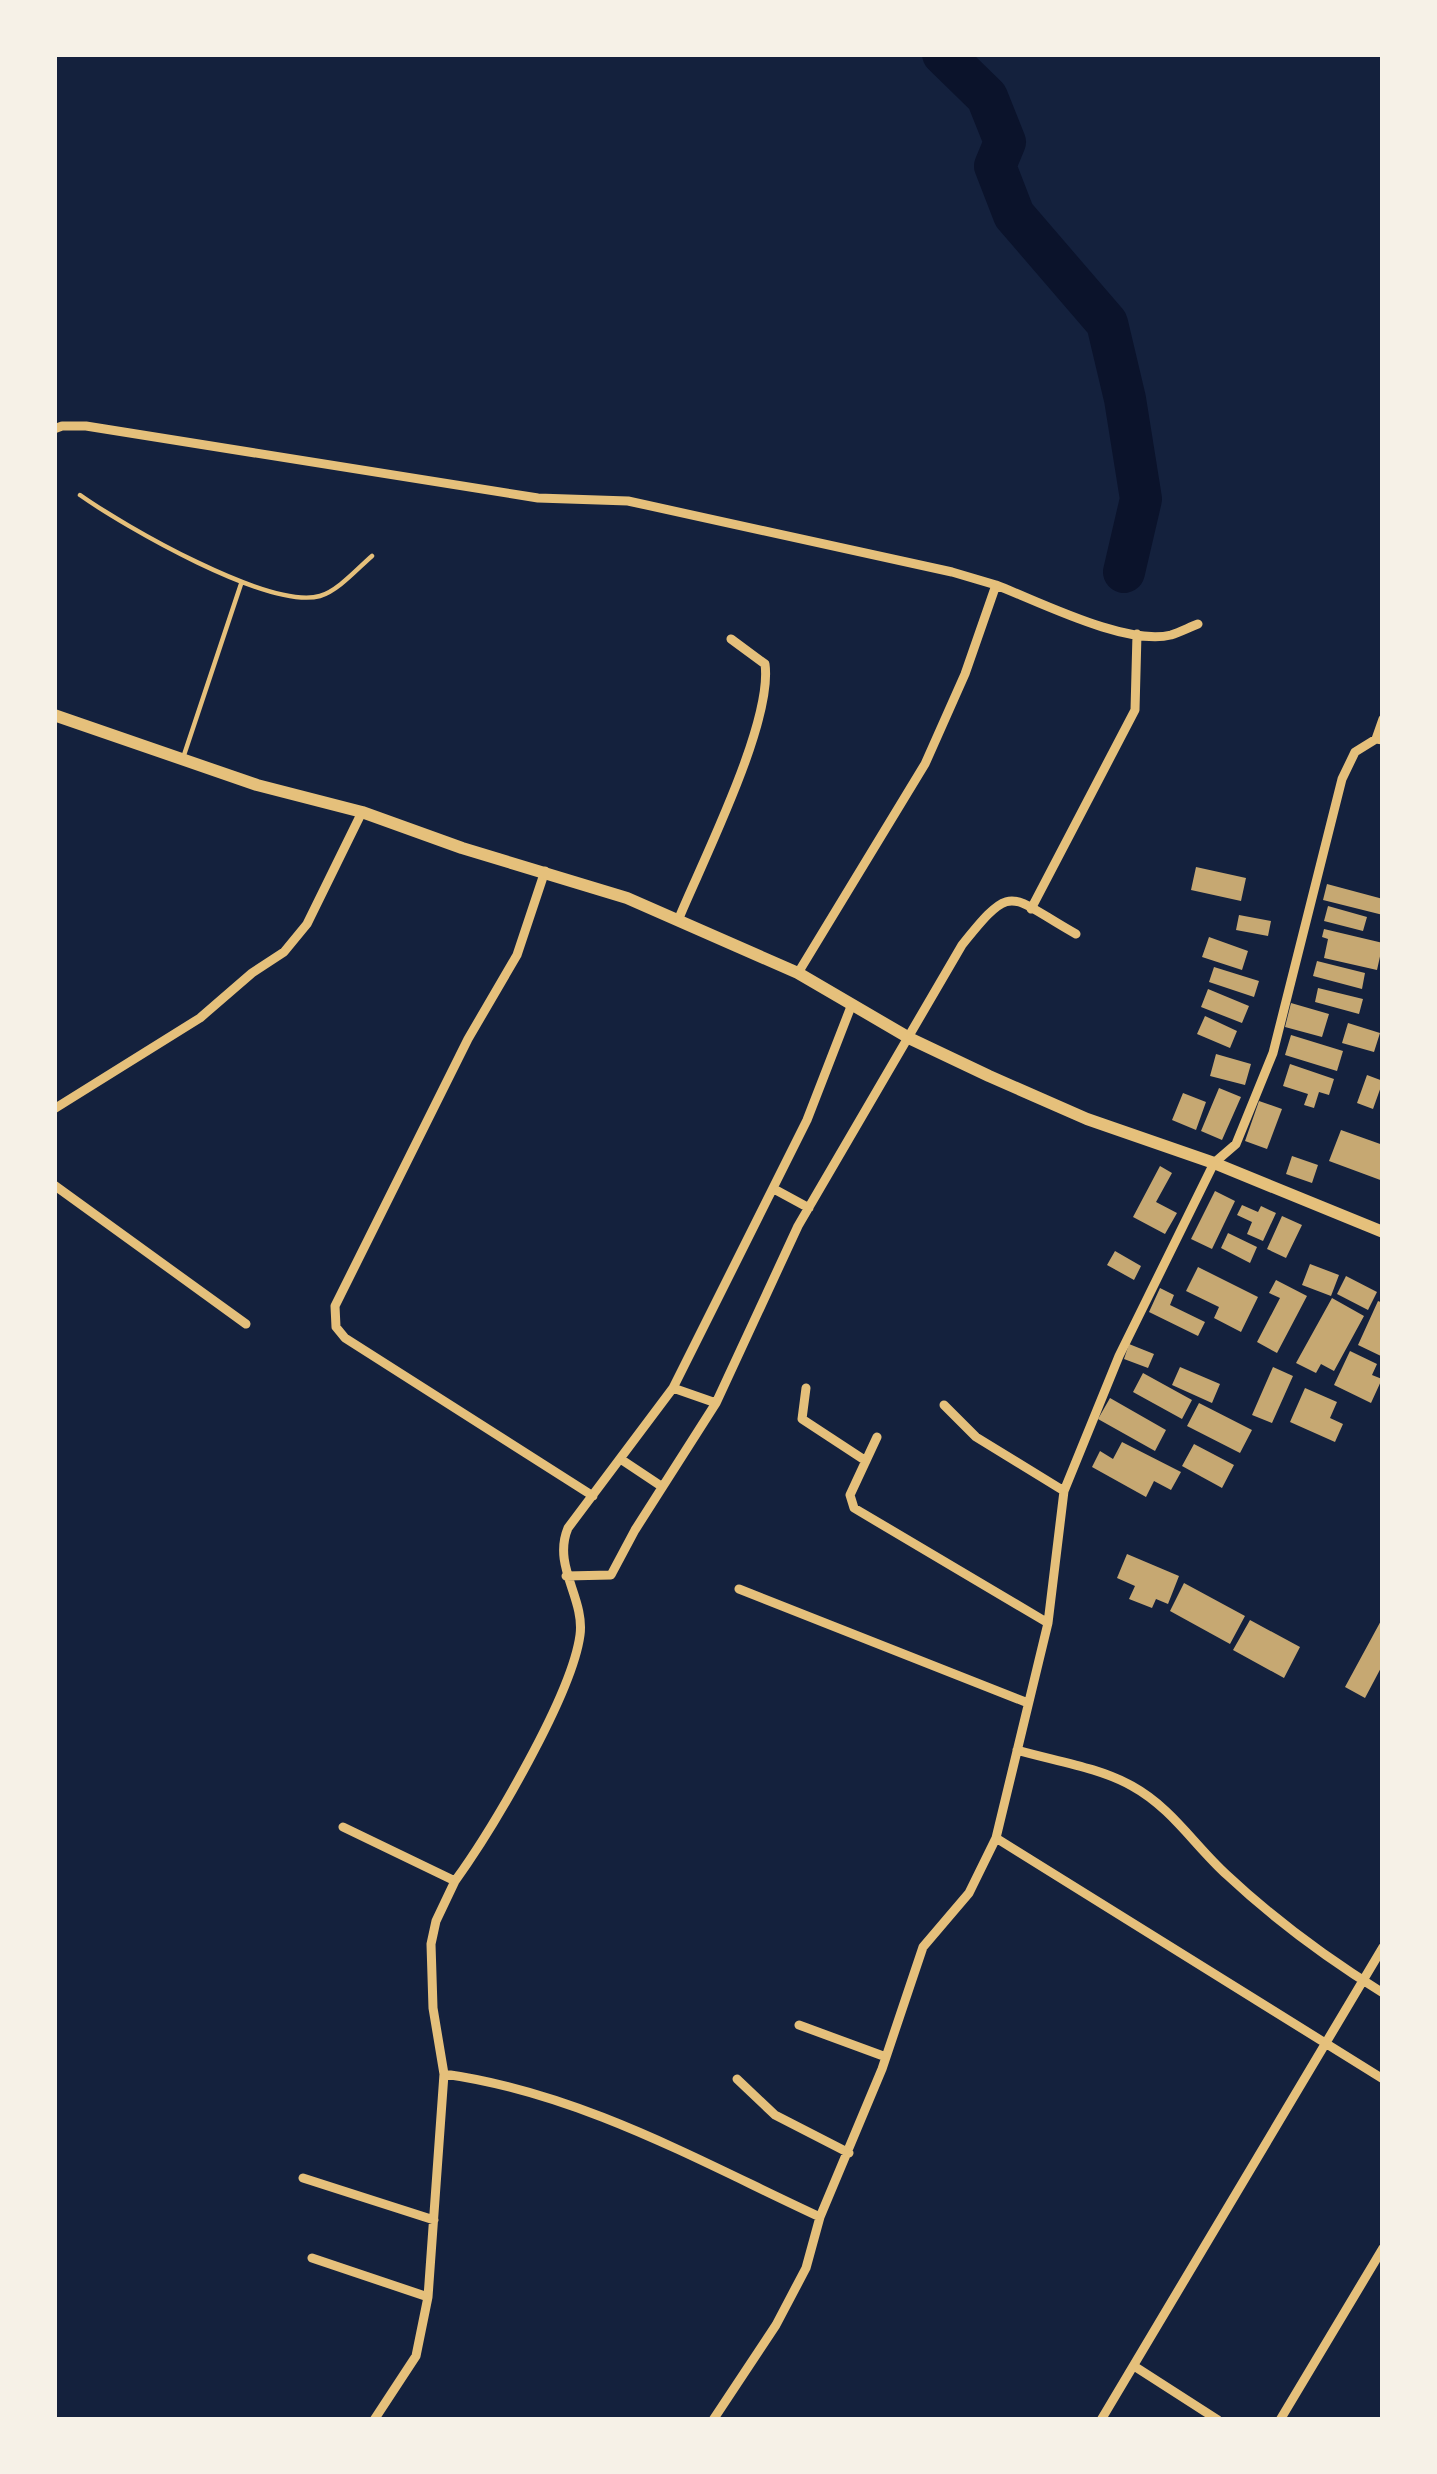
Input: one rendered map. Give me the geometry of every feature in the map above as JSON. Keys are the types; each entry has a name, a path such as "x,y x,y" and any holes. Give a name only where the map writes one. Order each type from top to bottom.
{"street":[{"path":"54,430 86,426 538,498 628,501 952,572 1108,628 1168,636 1198,623"},
{"path":"798,973 925,764 965,674 996,585"},
{"path":"1031,909 1135,710 1137,634"},
{"path":"679,918 747,758 767,679 765,664 731,639"},
{"path":"54,715 256,785 362,812 679,918 798,973 910,1039 1087,1119 1214,1162 1383,1232"},
{"path":"713,2420 797,2285 886,2057 923,1947 969,1893 996,1838 1048,1623 1064,1491 1120,1356 1214,1162 1236,1144 1273,1053 1342,779 1355,752 1380,740 1383,719"},
{"path":"54,1109 200,1018 251,973 284,952 307,924 362,812"},
{"path":"545,871 517,955 437,1099 335,1306 334,1319 345,1337 593,1496"},
{"path":"566,1576 611,1575 658,1483 711,1401 804,1206 910,1039 962,945 994,904 1005,899 1076,934"},
{"path":"374,2420 416,2356 428,2297 448,2074 433,2008 431,1944 455,1880 487,1835 561,1692 574,1656 580,1619 566,1576 563,1539 593,1496 627,1463 678,1390 777,1191 858,1008"},
{"path":"54,1185 246,1324"},
{"path":"777,1191 804,1206"},
{"path":"806,1388 802,1419 866,1461"},
{"path":"678,1390 711,1401"},
{"path":"944,1405 976,1437 1064,1491"},
{"path":"877,1437 850,1496 854,1508 1048,1623"},
{"path":"627,1463 658,1483"},
{"path":"739,1589 1028,1703"},
{"path":"1017,1750 1111,1775 1137,1789 1176,1819 1225,1874 1270,1912 1383,1993"},
{"path":"343,1827 455,1880"},
{"path":"996,1838 1383,2079"},
{"path":"1101,2420 1383,1947"},
{"path":"799,2024 886,2057"},
{"path":"448,2074 543,2095 635,2127 820,2217"},
{"path":"737,2079 775,2115 849,2153"},
{"path":"303,2178 434,2220"},
{"path":"1280,2420 1383,2248"},
{"path":"312,2258 428,2297"},
{"path":"1134,2366 1218,2420"}],"lane":[{"path":"80,495 126,527 242,583 302,598 325,596 372,556"},
{"path":"182,760 242,583"}],"building":[{"path":"1196,867 1246,878 1241,901 1191,890"},
{"path":"1327,884 1383,899 1383,915 1323,900"},
{"path":"1328,906 1367,917 1363,931 1324,921"},
{"path":"1239,915 1271,921 1268,936 1236,930"},
{"path":"1324,929 1383,943 1377,970 1324,958 1328,939 1322,937"},
{"path":"1209,937 1248,951 1242,970 1202,957"},
{"path":"1317,961 1365,973 1362,989 1313,976"},
{"path":"1214,967 1259,981 1254,997 1209,982"},
{"path":"1318,988 1363,999 1359,1014 1315,1002"},
{"path":"1208,989 1249,1006 1242,1023 1201,1007"},
{"path":"1291,1003 1329,1014 1322,1037 1285,1027"},
{"path":"1205,1016 1237,1031 1230,1048 1197,1034"},
{"path":"1348,1023 1380,1033 1374,1052 1342,1043"},
{"path":"1291,1035 1343,1051 1337,1071 1285,1055"},
{"path":"1216,1054 1251,1064 1245,1085 1210,1076"},
{"path":"1290,1064 1334,1079 1329,1095 1319,1092 1314,1108 1304,1105 1308,1094 1283,1086"},
{"path":"1367,1075 1383,1081 1373,1109 1357,1103"},
{"path":"1219,1088 1241,1097 1222,1140 1201,1131"},
{"path":"1183,1093 1206,1102 1196,1130 1172,1120"},
{"path":"1259,1101 1282,1109 1267,1149 1245,1141"},
{"path":"1341,1130 1383,1145 1383,1181 1329,1161"},
{"path":"1292,1156 1318,1165 1312,1183 1286,1174"},
{"path":"1160,1166 1172,1173 1156,1202 1177,1213 1165,1234 1133,1217"},
{"path":"1215,1191 1235,1201 1212,1249 1191,1239"},
{"path":"1242,1205 1276,1213 1263,1241 1247,1234 1252,1222 1237,1215"},
{"path":"1282,1216 1302,1225 1286,1258 1267,1249"},
{"path":"1228,1233 1257,1247 1250,1263 1221,1248"},
{"path":"1115,1251 1141,1266 1134,1280 1107,1265"},
{"path":"1310,1264 1339,1275 1331,1296 1302,1285"},
{"path":"1198,1267 1258,1297 1241,1332 1214,1318 1219,1307 1186,1291"},
{"path":"1346,1276 1377,1292 1368,1310 1337,1294"},
{"path":"1276,1280 1307,1296 1277,1353 1257,1342 1280,1298 1269,1293"},
{"path":"1160,1288 1174,1295 1170,1305 1205,1322 1198,1336 1149,1312"},
{"path":"1332,1298 1364,1316 1334,1371 1321,1364 1316,1373 1296,1363"},
{"path":"1378,1301 1383,1303 1383,1357 1358,1345"},
{"path":"1129,1344 1154,1354 1148,1368 1124,1359"},
{"path":"1350,1351 1377,1364 1372,1375 1382,1379 1371,1403 1334,1385"},
{"path":"1180,1367 1220,1384 1212,1403 1172,1385"},
{"path":"1273,1367 1293,1376 1272,1423 1252,1415"},
{"path":"1143,1373 1192,1400 1182,1419 1133,1392"},
{"path":"1305,1388 1337,1402 1330,1418 1343,1424 1335,1442 1290,1422"},
{"path":"1110,1398 1166,1430 1155,1451 1098,1419"},
{"path":"1199,1403 1252,1430 1240,1453 1187,1426"},
{"path":"1122,1442 1181,1472 1171,1490 1154,1481 1146,1497 1092,1467 1100,1451 1113,1459"},
{"path":"1194,1444 1234,1465 1222,1488 1182,1466"},
{"path":"1127,1554 1179,1576 1168,1604 1156,1599 1152,1608 1129,1599 1135,1586 1117,1578"},
{"path":"1184,1583 1245,1616 1230,1644 1170,1611"},
{"path":"1383,1617 1383,1664 1365,1698 1345,1687"},
{"path":"1250,1620 1300,1647 1284,1678 1233,1650"}],"waterway":[{"path":"943,54 987,97 1005,142 995,166 1014,215 1107,323 1141,499 1124,572"}]}
